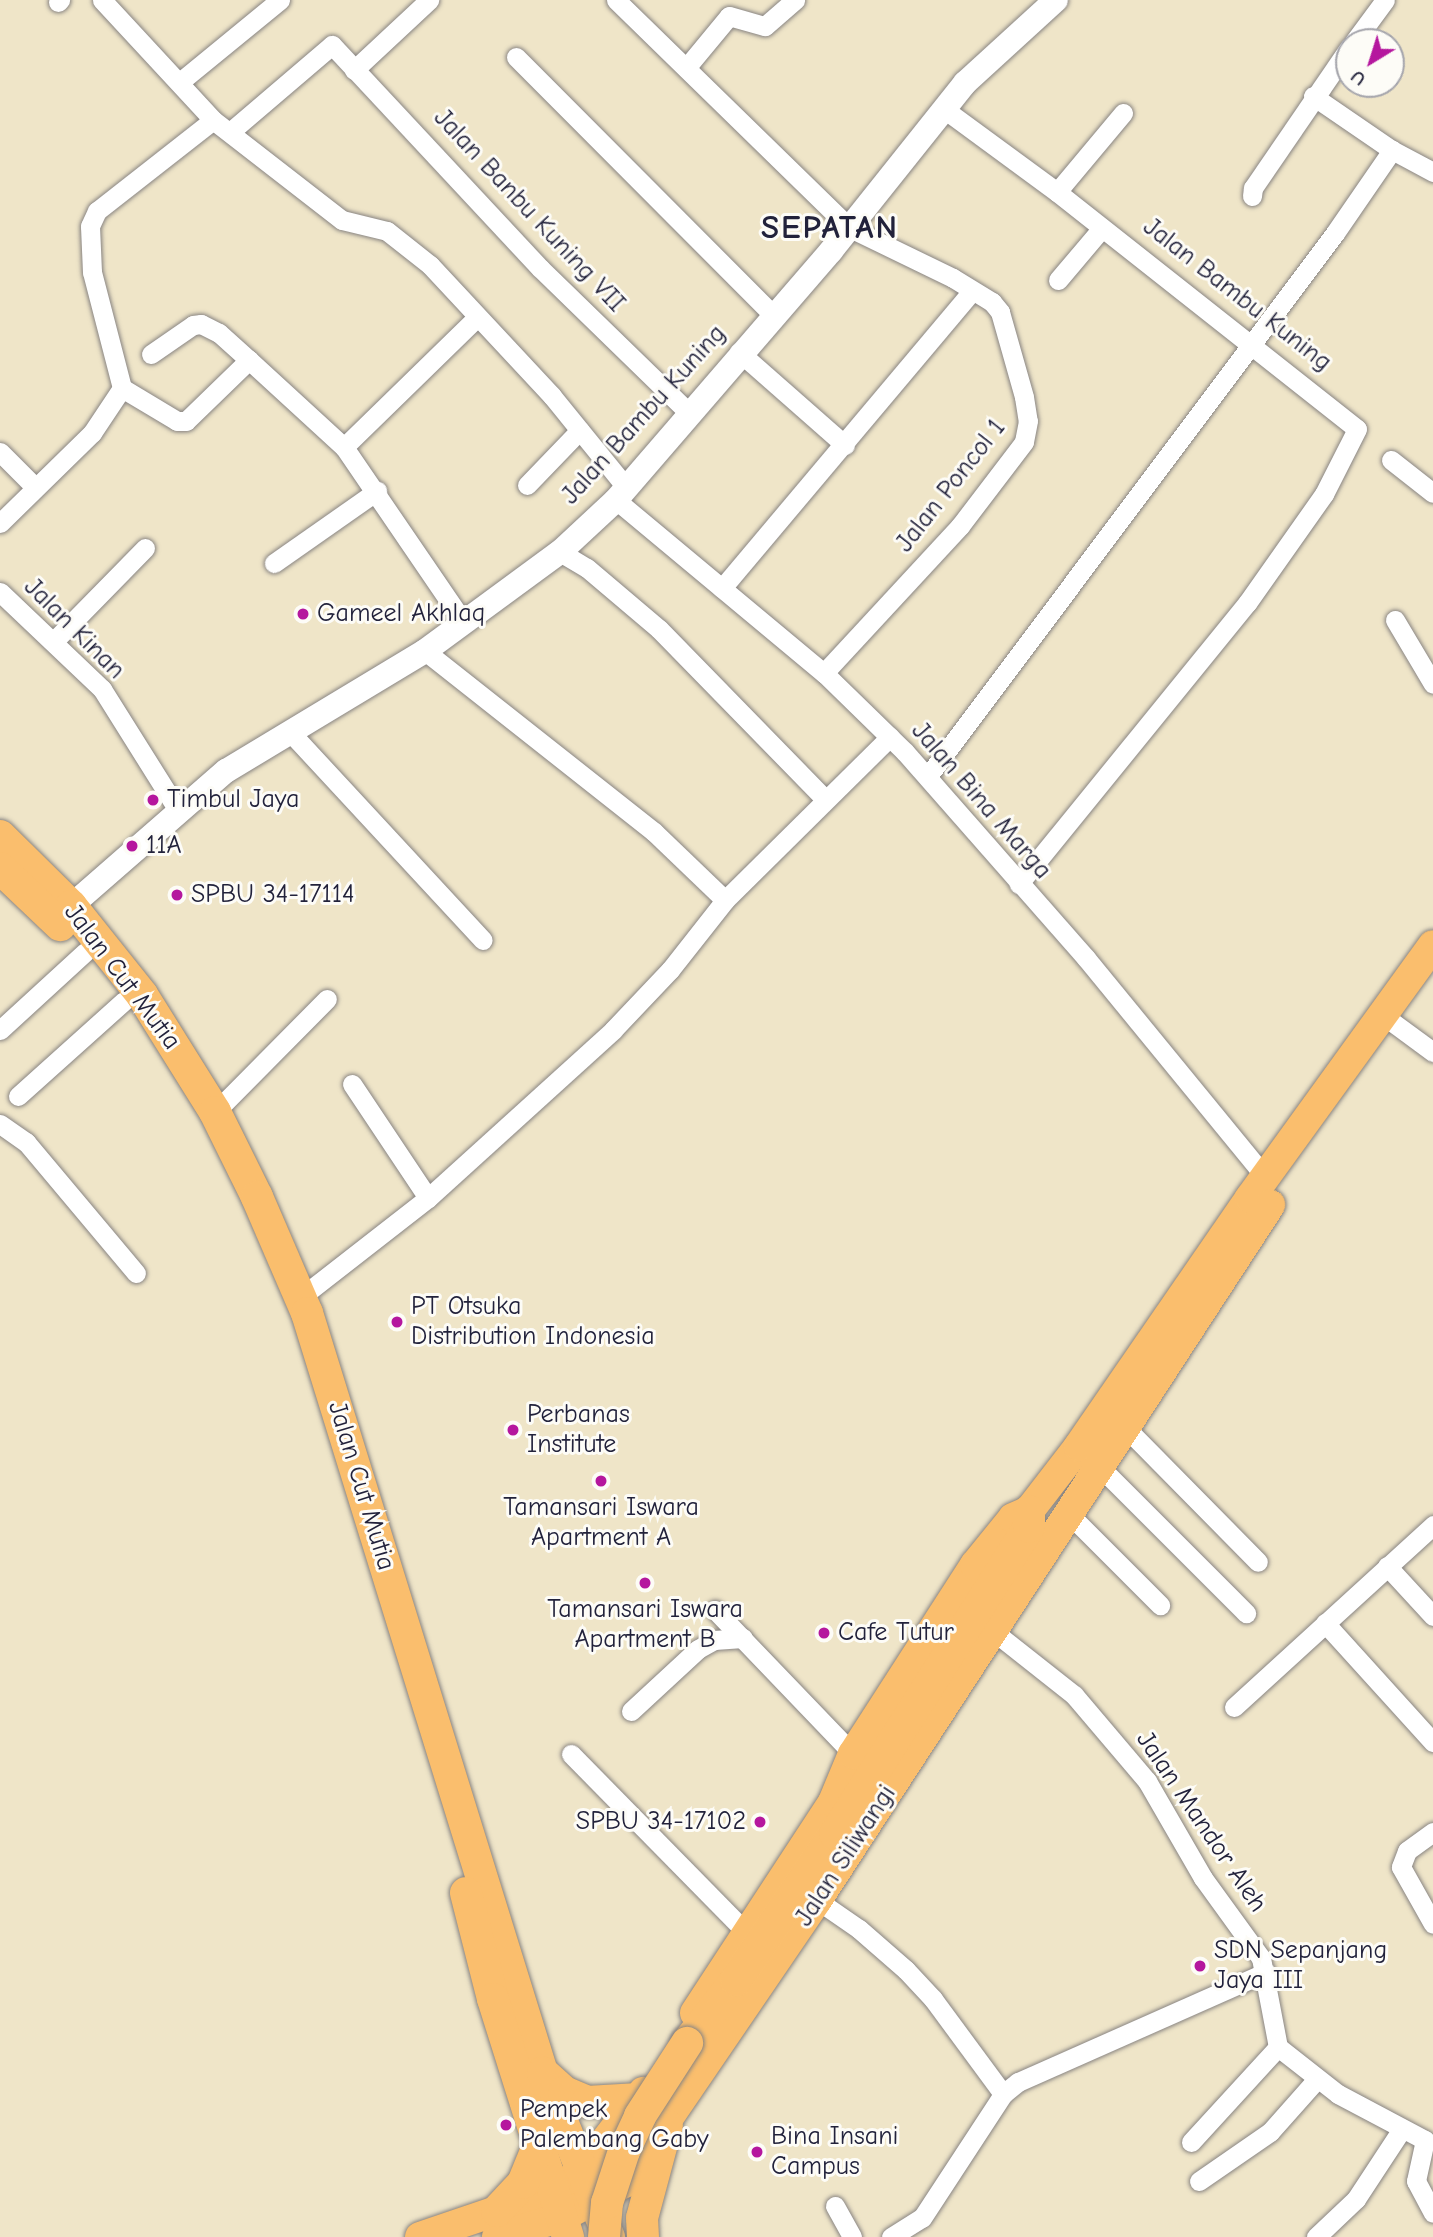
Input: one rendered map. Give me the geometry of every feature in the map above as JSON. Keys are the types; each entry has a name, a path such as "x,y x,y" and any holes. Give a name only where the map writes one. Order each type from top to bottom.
{"highway":[{"name":"Jalan Cut Mutia","path":"0,836 71,905 142,995 215,1112 301,1297 542,2072 609,2237"},
{"name":"Jalan Cut Mutia","path":"0,868 85,952 124,1001 219,1156 277,1282 456,1851 493,1999 561,2215"},
{"path":"604,2237 607,2203 624,2151 640,2116 687,2043 736,1980 835,1834 1029,1527 1029,1511"},
{"path":"542,2072 565,2092 587,2102 643,2092"},
{"path":"643,2237 642,2218 670,2120"},
{"path":"497,2224 523,2183 538,2144"}],"main road":[{"path":"1088,1455 1273,1183 1391,1021 1433,945"},
{"path":"1391,1021 1433,977"},
{"path":"1088,1455 1123,1425 1273,1183"},
{"name":"Jalan Siliwangi","path":"561,2215 582,2171 643,2092 833,1802 853,1754 975,1565 1013,1518 1029,1511 1088,1455"},
{"name":"Jalan Siliwangi","path":"561,2215 595,2202 624,2183 670,2120 1069,1514 1088,1455"},
{"path":"643,2092 647,2103 670,2120"},
{"path":"420,2237 561,2215"}],"street":[{"name":"Jalan Bina Marga","path":"102,0 181,80 213,120 342,220 387,231 430,265 475,319 580,430 621,493 722,587 824,673 928,776 1086,958 1273,1183"},
{"path":"181,80 280,0"},
{"path":"354,70 429,0"},
{"path":"616,0 850,228 971,292 845,445 722,587"},
{"path":"686,68 729,16 765,26 795,0"},
{"name":"Jalan Bambu Kuning","path":"71,905 226,771 425,651 560,552 621,493 739,352 850,228 984,63 1056,0"},
{"path":"1364,28 1385,0"},
{"name":"Jalan Banbu Kuning VII","path":"230,132 332,45 421,135 540,268 688,412"},
{"path":"516,57 774,316"},
{"path":"1252,196 1253,188 1335,67"},
{"path":"1314,96 1392,150 1433,172"},
{"name":"Jalan Bambu Kuning","path":"944,109 1058,192 1357,429 1324,494 1247,603 1019,884"},
{"path":"1058,192 1124,113"},
{"path":"213,120 107,202 90,226 92,272 122,388 177,421 186,421 249,360"},
{"path":"928,776 1392,150"},
{"path":"1058,280 1102,228"},
{"name":"Jalan Poncol 1","path":"824,673 960,526 1024,442 1028,421 1024,397 1000,312 992,302 971,292"},
{"path":"344,447 475,319"},
{"path":"151,354 193,325 201,324 219,333 344,447 377,491 464,623"},
{"path":"739,352 845,445"},
{"path":"0,523 34,486 92,433 122,388"},
{"path":"527,485 580,430"},
{"path":"0,452 34,486"},
{"path":"1391,460 1433,493"},
{"path":"274,563 377,491"},
{"path":"54,641 145,548"},
{"path":"560,552 587,568 659,629 824,798"},
{"name":"Jalan Kinan","path":"0,592 102,689 178,810"},
{"path":"1395,620 1433,684"},
{"path":"425,651 654,832 725,900"},
{"path":"290,733 483,940"},
{"path":"301,1297 428,1198 613,1030 670,970 725,900 824,798 890,737"},
{"path":"0,1030 85,952"},
{"path":"215,1112 327,999"},
{"path":"18,1096 124,1001"},
{"path":"1391,1021 1433,1052"},
{"path":"352,1084 428,1198"},
{"path":"0,1125 26,1142 136,1273"},
{"path":"1123,1425 1258,1562"},
{"path":"1088,1455 1246,1614"},
{"path":"1069,1514 1160,1605"},
{"path":"1234,1707 1433,1525"},
{"path":"1387,1566 1433,1616"},
{"path":"715,1610 853,1754"},
{"path":"1325,1623 1433,1742"},
{"name":"Jalan Mandor Aleh","path":"993,1631 1074,1695 1121,1747 1168,1813 1203,1878 1252,1943 1266,1972 1278,2047"},
{"path":"631,1711 698,1649 714,1640 743,1638"},
{"path":"571,1754 747,1933"},
{"path":"1433,1832 1407,1851 1401,1867 1433,1924"},
{"path":"817,1900 859,1929 915,1980 1003,2094"},
{"path":"891,2237 922,2218 1003,2094 1040,2069 1054,2067 1266,1972"},
{"path":"1191,2142 1278,2047 1317,2079 1402,2129 1429,2135 1416,2181 1433,2213"},
{"path":"1199,2180 1270,2132 1317,2079"},
{"path":"1316,2237 1356,2199 1402,2129"},
{"path":"835,2206 852,2237"}],"place":[{"name":"Gameel Akhlaq","path":"303,614"},
{"name":"Timbul Jaya","path":"153,800"},
{"name":"11A","path":"132,846"},
{"name":"SPBU 34-17114","path":"177,895"},
{"name":"PT Otsuka Distribution Indonesia","path":"397,1322"},
{"name":"Perbanas Institute","path":"513,1430"},
{"name":"Tamansari Iswara Apartment A","path":"601,1481"},
{"name":"Tamansari Iswara Apartment B","path":"645,1583"},
{"name":"Cafe Tutur","path":"824,1633"},
{"name":"SPBU 34-17102","path":"760,1822"},
{"name":"SDN Sepanjang Jaya III","path":"1200,1966"},
{"name":"Pempek Palembang Gaby","path":"506,2125"},
{"name":"Bina Insani Campus","path":"757,2152"}],"district":[{"name":"SEPATAN","path":"830,228"}]}
